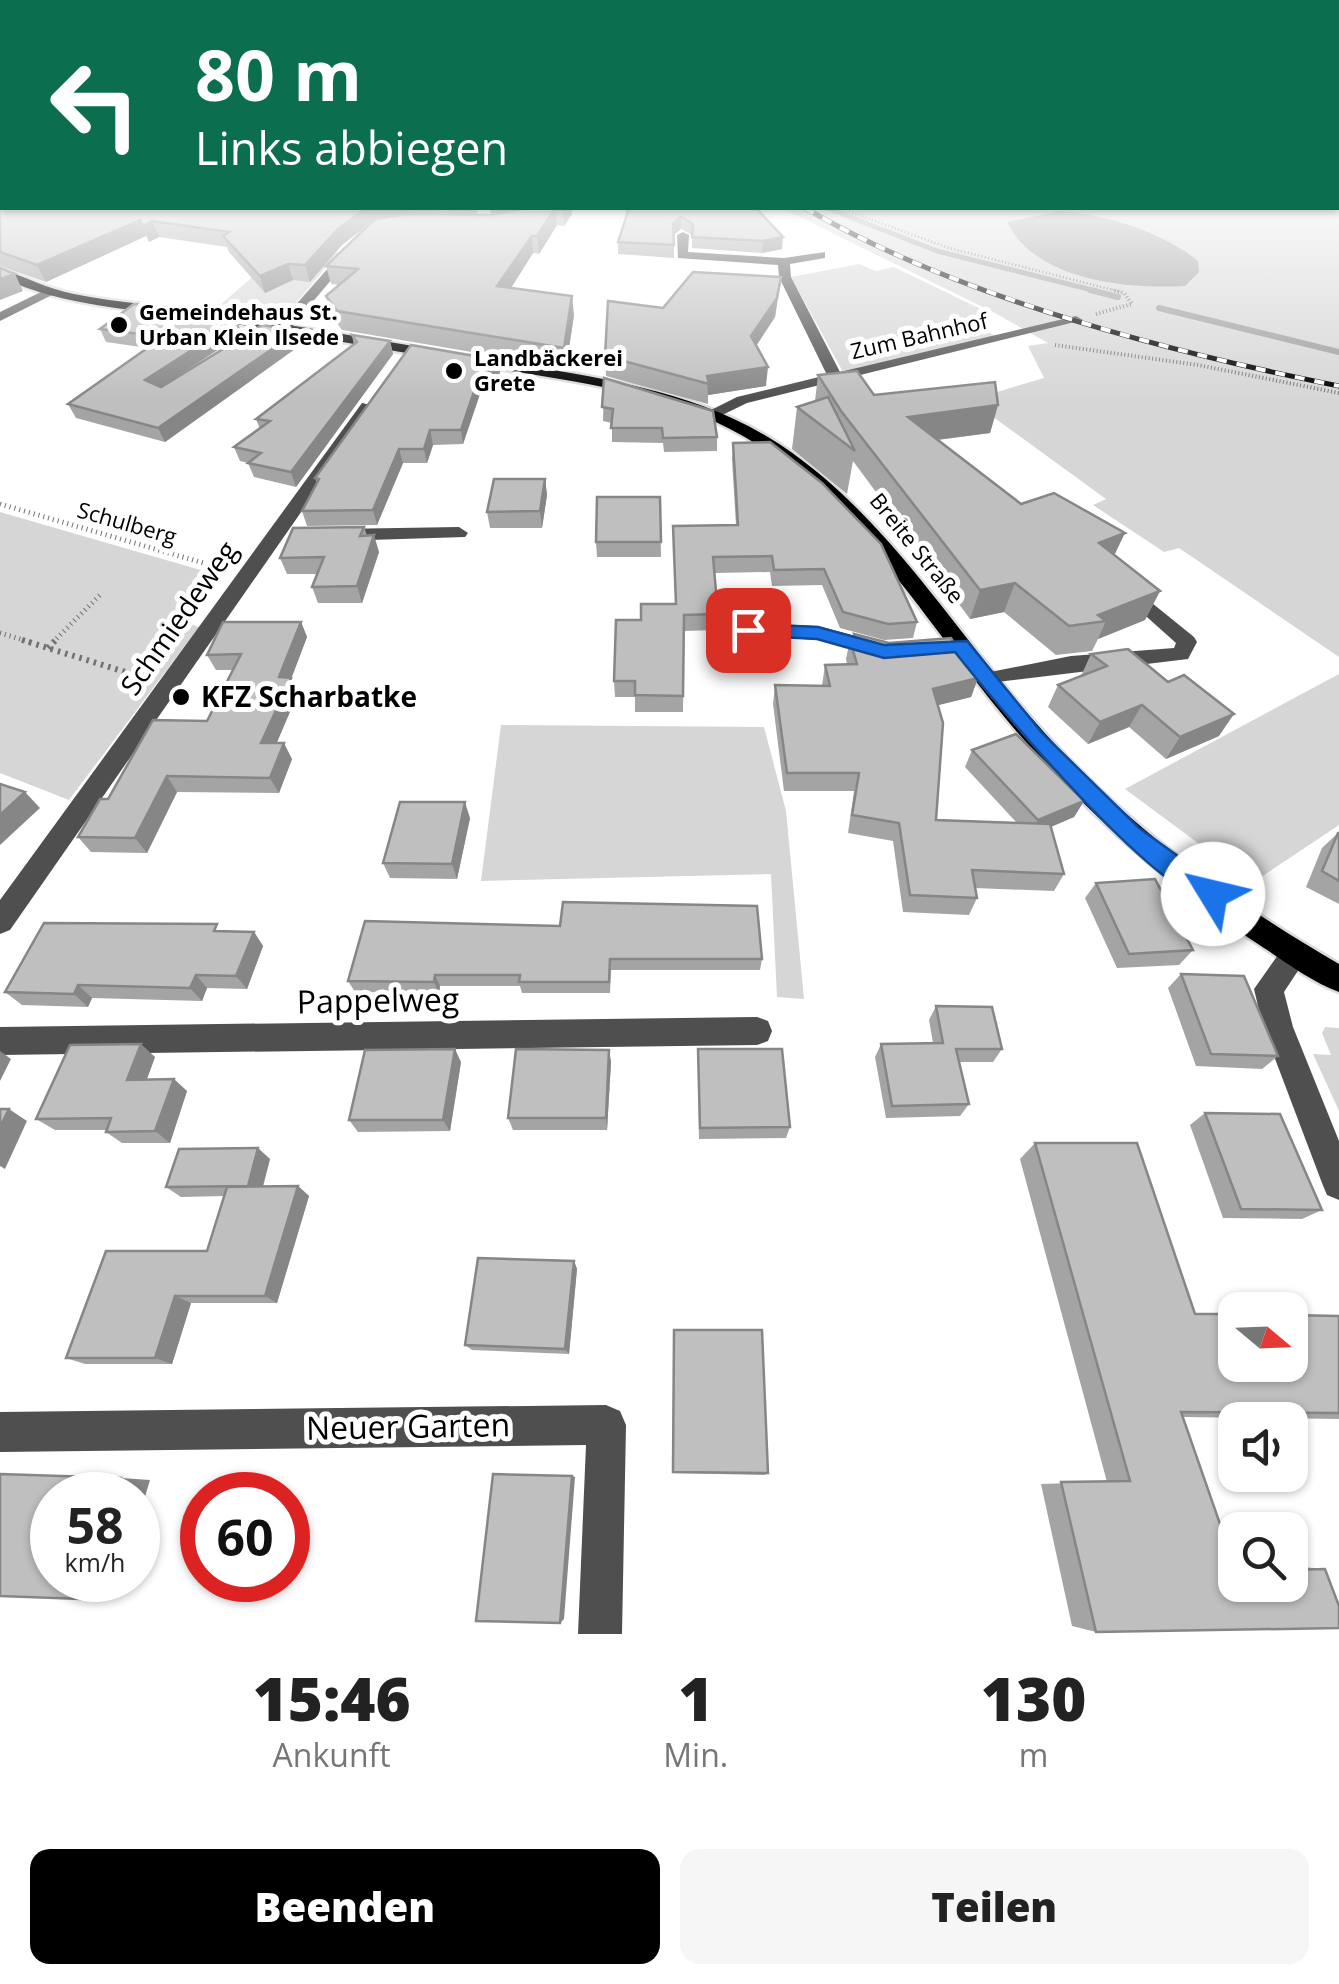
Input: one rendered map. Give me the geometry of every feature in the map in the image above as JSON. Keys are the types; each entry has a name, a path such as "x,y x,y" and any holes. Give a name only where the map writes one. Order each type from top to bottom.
{"main road":[{"name":"Breite Straße","path":"0,272 48,294 276,327 397,366 624,386 716,413 759,438 854,511 1035,738 1131,834 1294,954 1339,978"}],"street":[{"path":"254,336 276,327 314,298 352,248"},
{"path":"683,248 682,255 784,269 820,255"},
{"path":"784,269 836,378"},
{"path":"0,317 48,294"},
{"name":"Zum Bahnhof","path":"716,413 742,400 1076,320"},
{"name":"Schmiedeweg","path":"0,922 244,575 397,366"},
{"path":"272,536 459,533"},
{"path":"988,679 1071,663 1181,654 1186,642 1112,575"},
{"path":"748,630 818,633 884,651 960,645"},
{"path":"1294,954 1269,989 1278,1027 1339,1183"},
{"name":"Pappelweg","path":"0,1041 757,1031"},
{"name":"Neuer Garten","path":"0,1432 606,1425 600,1634"}],"path":[{"path":"950,248 1124,293 1132,304 1076,320"},
{"path":"1020,336 1339,393"},
{"name":"Schulberg","path":"0,504 244,575"},
{"path":"48,648 102,593"},
{"path":"0,632 166,685"}],"shaded area":[{"path":"863,248 1339,248 1339,657 1179,548 1164,552 1093,505 1106,499 970,400 1044,378 1028,346 1048,343"},
{"path":"1029,248 1180,248 1198,261 1199,272 1185,286 1137,286 1085,277 1039,257"},
{"path":"281,252 339,252 292,308 276,315 218,307"},
{"path":"859,264 876,271 894,267 989,313 968,320 997,337 843,372 791,277"},
{"path":"0,512 211,573 174,619 199,627 69,800 0,773"},
{"path":"1339,674 1339,825 1252,883 1125,789"},
{"path":"501,725 764,727 786,811 804,999 777,997 771,874 481,881"},
{"path":"1325,1027 1339,1028 1339,1111 1313,1054 1331,1055 1322,1033"}],"building":[{"path":"0,248 75,248 37,265 0,252"},
{"path":"234,248 320,248 305,265 288,264 260,276"},
{"path":"345,248 523,248 497,286 572,296 564,348 337,311 326,296 358,269 326,266"},
{"path":"0,268 15,274 0,279"},
{"path":"693,272 781,277 777,298 751,336 768,367 707,376 709,384 605,356 608,301 663,308"},
{"path":"134,304 237,321 145,380 161,387 262,325 298,331 158,428 68,404 163,337 100,329"},
{"path":"352,335 390,341 291,472 248,463 261,453 234,447 270,421 256,419 357,342"},
{"path":"411,345 498,360 478,380 461,430 430,430 424,449 399,449 373,510 302,511 319,479 315,478"},
{"path":"857,371 874,395 995,382 998,405 908,417 1021,504 1054,493 1125,533 1099,543 1160,591 1098,615 1106,621 1069,626 1015,583 980,590 841,411 818,375"},
{"path":"604,378 713,411 717,437 663,438 662,428 611,428 613,409 602,407"},
{"path":"828,397 855,451 797,407"},
{"path":"770,442 822,483 881,544 917,622 888,624 843,612 824,569 774,570 772,556 713,557 718,614 684,615 683,696 635,695 635,681 614,681 616,620 641,620 641,604 676,604 673,526 738,525 733,443"},
{"path":"494,479 545,479 540,511 487,512"},
{"path":"597,497 660,497 661,542 596,542"},
{"path":"364,527 360,536 374,535 357,586 312,587 324,557 280,558 293,528"},
{"path":"223,622 301,622 279,677 291,678 261,743 284,743 270,778 167,776 135,838 78,837 100,799 108,799 153,720 207,721 241,654 207,655"},
{"path":"854,634 889,643 951,638 978,678 933,689 943,723 936,820 1050,824 1064,874 972,870 977,898 910,895 899,823 852,815 859,773 787,773 775,685 830,686 825,665 857,664 850,640 856,640"},
{"path":"1128,649 1168,682 1184,675 1234,714 1180,737 1142,705 1100,722 1058,685 1107,666 1091,654"},
{"path":"1016,734 1084,801 1038,820 972,750"},
{"path":"0,784 25,792 0,815"},
{"path":"400,802 465,802 452,864 383,863"},
{"path":"1339,833 1339,881 1322,871"},
{"path":"1155,879 1193,950 1129,954 1096,883"},
{"path":"563,902 757,906 762,959 610,959 609,982 519,982 520,975 435,975 434,982 348,981 365,921 560,926"},
{"path":"44,923 217,924 214,931 254,932 236,976 196,975 190,988 78,985 74,994 5,992"},
{"path":"1181,974 1244,976 1278,1056 1211,1054"},
{"path":"936,1006 992,1007 1002,1049 956,1049 969,1104 892,1106 881,1044 943,1043"},
{"path":"141,1044 127,1080 174,1079 155,1131 106,1132 111,1118 36,1119 70,1045"},
{"path":"455,1049 443,1120 349,1120 365,1050"},
{"path":"516,1049 609,1050 606,1118 508,1118"},
{"path":"698,1049 782,1049 790,1127 700,1128"},
{"path":"0,1109 9,1109 0,1127"},
{"path":"1205,1113 1280,1114 1322,1210 1241,1209"},
{"path":"1035,1143 1137,1143 1195,1314 1218,1314 1218,1382 1308,1382 1308,1315 1339,1316 1339,1413 1308,1413 1308,1402 1218,1402 1218,1412 1181,1412 1218,1518 1218,1602 1308,1602 1308,1569 1325,1569 1339,1606 1339,1628 1096,1632 1061,1482 1130,1481"},
{"path":"258,1148 248,1186 166,1187 179,1149"},
{"path":"298,1186 265,1296 175,1296 155,1358 66,1358 106,1251 207,1251 227,1187"},
{"path":"478,1258 574,1261 565,1349 465,1345"},
{"path":"674,1330 762,1330 768,1473 673,1472"},
{"path":"0,1474 30,1475 30,1597 0,1596"},
{"path":"493,1474 572,1476 560,1623 476,1621"}],"waterway":[{"path":"930,248 1100,292"},
{"path":"1090,290 1118,297"},
{"path":"1159,308 1339,352"}],"railway":[{"path":"883,248 1064,317 1205,356 1339,386"}],"place":[{"name":"Gemeindehaus St. Urban Klein Ilsede","path":"119,325"},
{"name":"Landbäckerei Grete","path":"454,371"},
{"name":"KFZ Scharbatke","path":"181,697"}],"route":[{"path":"748,630 818,633 897,652 960,645 1035,738 1131,834 1213,894"}]}
